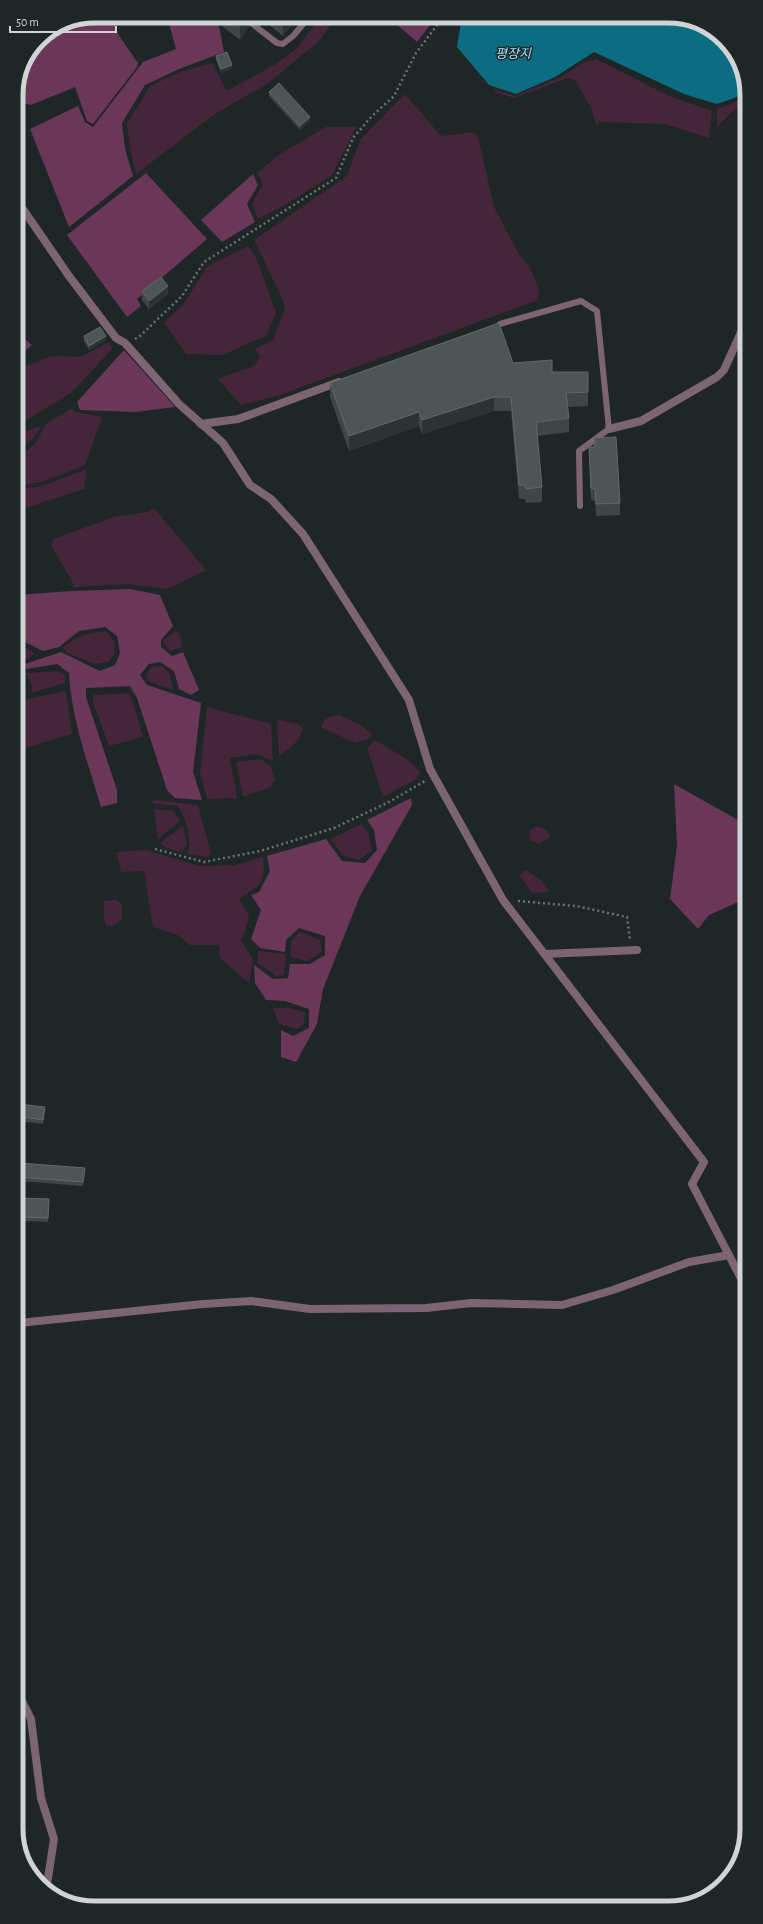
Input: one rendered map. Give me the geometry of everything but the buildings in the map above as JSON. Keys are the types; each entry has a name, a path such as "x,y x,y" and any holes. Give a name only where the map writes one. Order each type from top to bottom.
{"street":[{"path":"23,209 68,276 116,338 125,343 179,404 223,443 250,485 271,499 303,534 409,700 430,769 503,900 704,1162 692,1184 740,1276"},
{"path":"609,429 642,421 717,377 724,370 740,336"},
{"path":"202,424 238,419 350,378"},
{"path":"545,954 634,950"},
{"path":"23,1323 203,1304 251,1301 310,1309 426,1308 471,1303 562,1305 613,1290 689,1262 729,1255"},
{"path":"23,1703 31,1719 41,1798 54,1839 47,1883"}],"lane":[{"path":"251,23 277,43 283,44 293,36 304,23"},
{"path":"496,325 581,301 597,311 609,429 579,451 580,506"}],"path":[{"path":"125,343 140,336 182,296 204,262 336,178 354,138 372,116 394,96 416,53 439,23"},
{"path":"155,848 204,862 260,851 334,828 389,802 434,776"},
{"path":"503,900 576,906 627,917 634,950"}],"shaded area":[{"path":"114,23 118,34 138,63 137,67 93,124 87,121 75,87 31,105 24,103 23,90 25,76 30,63 47,41 63,30 81,24"},
{"path":"169,23 218,23 224,52 179,69 145,85 122,123 125,149 133,176 69,227 30,129 78,106 85,122 93,127 143,62 176,49"},
{"path":"316,23 333,23 318,42 267,84 215,114 136,174 130,148 127,124 150,86 180,72 212,63 227,91 276,64 296,49"},
{"path":"395,23 432,23 417,42"},
{"path":"596,59 669,96 712,111 709,138 665,124 600,122 596,126 592,110 575,80 567,78 514,98 495,92 494,89 515,96 559,78 583,63"},
{"path":"405,94 441,136 474,132 478,137 494,207 520,256 529,266 539,288 538,300 280,395 241,405 218,379 254,366 260,357 255,349 273,340 285,308 281,296 254,240 347,176 360,140"},
{"path":"740,100 740,104 717,127 717,109"},
{"path":"326,127 356,127 332,175 287,204 258,219 252,204 263,184 257,173 280,154"},
{"path":"146,173 207,239 137,299 141,306 127,317 67,235"},
{"path":"253,174 258,185 247,204 255,222 222,242 201,220"},
{"path":"248,246 256,257 276,313 266,336 222,355 186,354 164,322 182,306 208,266"},
{"path":"23,338 32,345 25,351 23,350"},
{"path":"109,342 112,349 71,393 23,422 23,367 52,356 80,357"},
{"path":"124,350 175,407 135,412 80,410 77,402"},
{"path":"72,408 76,412 102,417 85,465 45,481 25,485 23,483 23,453 35,444 46,424"},
{"path":"42,425 32,440 23,446 23,433"},
{"path":"87,469 84,489 25,508 23,506 23,488 39,487"},
{"path":"154,508 206,570 167,589 128,584 73,587 74,585 51,545 53,539 114,517 148,512"},
{"path":"130,589 160,595 173,626 161,640 161,647 172,656 183,652 199,690 191,695 179,689 174,671 160,662 149,664 140,675 147,685 201,703 193,772 202,800 175,798 167,790 137,698 130,686 86,688 86,697 117,790 117,803 101,807 77,724 70,690 69,673 57,664 26,669 25,664 61,652 100,671 115,665 120,653 117,636 105,627 79,631 59,647 43,651 23,641 23,595"},
{"path":"176,630 181,638 182,647 171,651 163,641"},
{"path":"106,631 114,641 115,654 108,662 95,664 67,653 63,647 82,635"},
{"path":"23,646 34,653 23,661"},
{"path":"162,666 170,674 173,690 149,681 146,675 151,667"},
{"path":"58,671 65,675 65,683 31,693 32,685 26,673"},
{"path":"66,691 72,734 23,749 23,700"},
{"path":"129,693 143,737 109,746 93,702 93,695"},
{"path":"207,707 271,724 273,761 257,754 230,758 237,798 207,799 200,772"},
{"path":"340,715 362,726 372,734 369,739 355,743 321,727 324,721 328,718"},
{"path":"277,720 299,724 303,729 290,748 279,756"},
{"path":"375,740 408,760 421,773 415,780 383,797 367,748"},
{"path":"261,759 271,767 275,780 270,787 243,797 236,762"},
{"path":"674,784 740,821 740,901 709,915 698,929 670,899 677,846"},
{"path":"411,798 412,805 360,896 323,989 317,1024 296,1062 281,1057 281,1030 293,1036 309,1028 309,1009 285,1001 266,1000 255,983 254,965 273,979 288,978 290,964 310,964 325,955 325,936 299,928 286,940 285,952 260,948 251,939 261,910 251,895 259,892 270,871 267,856 326,839 342,861 365,863 377,850 374,830 367,820"},
{"path":"155,800 198,805 211,854 207,857 187,854 189,848 188,829 178,806 150,803"},
{"path":"154,809 172,810 180,821 158,839"},
{"path":"361,824 368,832 372,850 360,860 344,856 330,839"},
{"path":"183,826 187,844 181,852 166,848 160,843"},
{"path":"536,826 547,830 550,837 539,844 530,840 529,831"},
{"path":"147,850 198,866 234,865 263,857 264,866 260,883 257,887 239,899 249,916 241,941 253,959 249,983 220,958 219,945 190,945 178,935 153,927 144,871 121,872 116,852"},
{"path":"526,870 542,881 549,892 532,893 519,875"},
{"path":"116,900 122,904 122,919 112,926 106,925 104,919 104,901"},
{"path":"300,932 320,940 322,952 307,961 291,957 291,941"},
{"path":"258,951 286,954 284,975 276,976 258,963"},
{"path":"273,1008 290,1008 305,1012 304,1024 297,1029 279,1024"}],"water":[{"name":"평장지","path":"461,23 682,24 700,30 722,47 733,63 739,81 740,93 737,97 717,104 684,94 594,52 555,77 516,94 489,85 457,47"}]}
